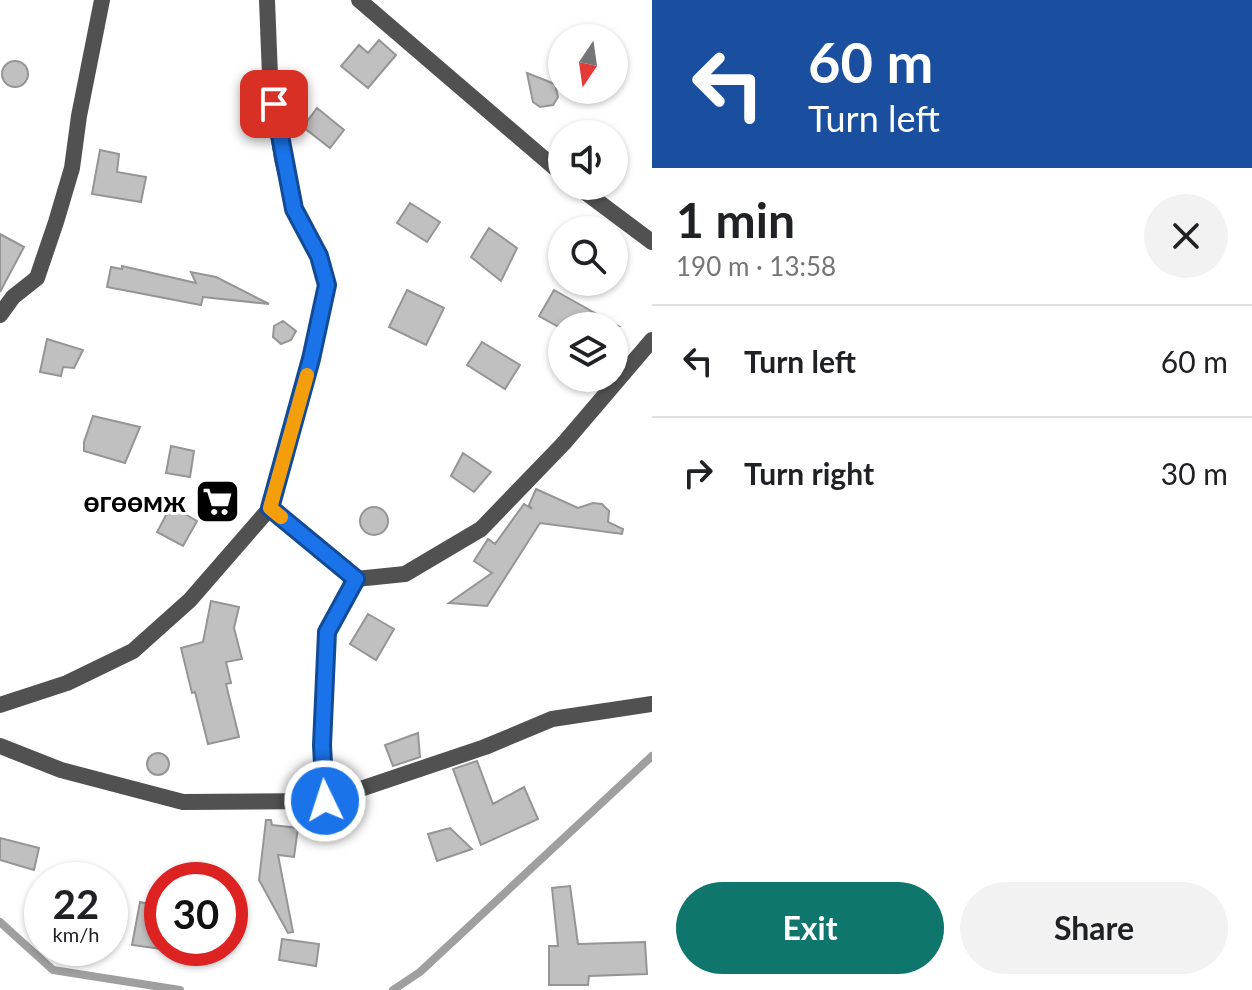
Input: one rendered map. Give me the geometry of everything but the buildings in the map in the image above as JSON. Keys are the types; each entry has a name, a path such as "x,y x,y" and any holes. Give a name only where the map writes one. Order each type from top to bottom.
{"street":[{"path":"0,315 13,297 37,278 56,222 72,168 102,0"},
{"path":"0,705 67,683 133,651 190,600 270,508 311,359 327,285 319,256 294,209 282,159 270,76 267,0"},
{"path":"359,0 548,162"},
{"path":"596,200 652,242"},
{"path":"270,508 356,579 405,574 481,529 564,443 652,340"},
{"path":"325,801 322,745 327,632 356,579"},
{"path":"0,746 61,770 183,802 325,801 485,747 552,719 652,704"}],"waterway":[{"path":"393,990 420,972 652,756"},
{"path":"0,922 53,970 180,990"}],"slow traffic":[{"path":"281,517 270,508 307,375"}],"place":[{"name":"өгөөмж","path":"217,502"}],"route":[{"path":"274,104 282,159 294,209 319,256 327,285 311,359 270,508 356,579 327,632 322,745 325,801"}]}
